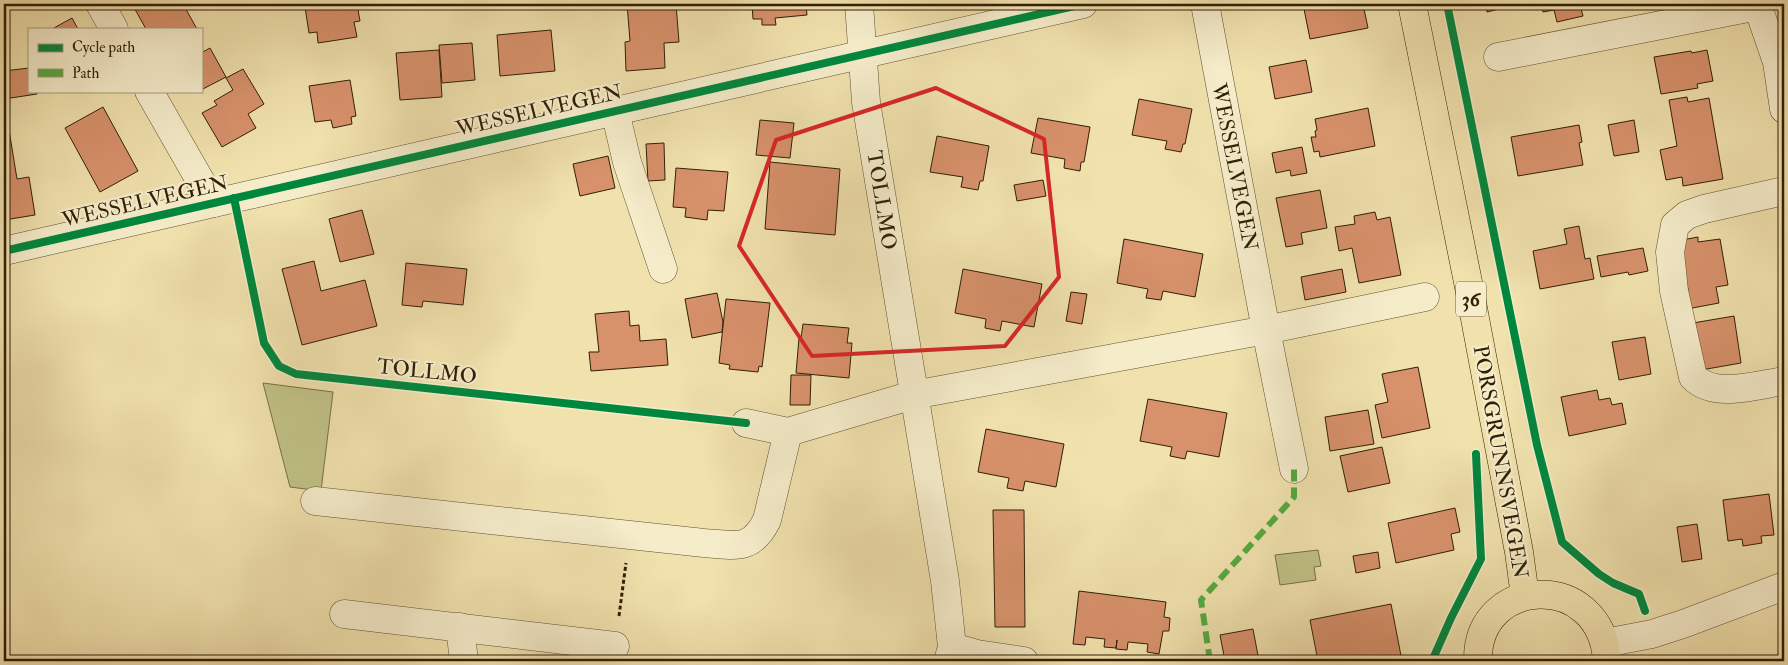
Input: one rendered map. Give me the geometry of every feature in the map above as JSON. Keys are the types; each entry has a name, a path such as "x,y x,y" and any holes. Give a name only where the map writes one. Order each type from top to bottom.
{"highway":[{"name":"PORSGRUNNSVEGEN","path":"1412,4 1474,311 1519,552 1525,596"},
{"name":"PORSGRUNNSVEGEN","path":"1478,661 1477,650 1483,632 1493,616 1508,604 1525,596 1546,594 1566,598 1584,609 1597,624 1606,652"}],"street":[{"path":"100,4 113,28"},
{"name":"TOLLMO","path":"859,4 866,102 944,581 950,654 977,654 1024,661"},
{"name":"WESSELVEGEN","path":"4,251 1083,4"},
{"name":"WESSELVEGEN","path":"1205,4 1294,469"},
{"path":"1498,57 1758,5 1776,62 1784,109"},
{"path":"150,92 212,203"},
{"path":"615,110 628,162 663,269"},
{"path":"1784,191 1704,209 1687,216 1676,225 1670,252 1674,292 1693,376 1700,384 1723,390 1784,382"},
{"path":"746,423 788,432 913,395 1266,330 1425,297"},
{"path":"315,501 704,543 742,545 754,540 768,520 788,432"},
{"path":"1606,652 1784,586"},
{"path":"344,614 615,646"},
{"path":"460,628 464,661"}],"path":[{"path":"615,646 630,535"}],"highlighted area":[{"path":"936,88 1044,139 1059,277 1005,346 812,356 739,246 776,140"}],"green space":[{"path":"263,383 333,392 321,491 290,487"},
{"path":"1318,550 1321,566 1314,567 1316,580 1280,585 1275,555"}],"building":[{"path":"132,4 183,4 196,28 145,28"},
{"path":"312,4 357,4 360,21 354,22 357,37 318,43 317,32 309,33 305,7"},
{"path":"490,4 510,4 510,7 490,8"},
{"path":"627,4 676,4 679,42 664,43 665,68 626,71 625,42 630,41"},
{"path":"752,4 806,4 807,15 775,18 776,25 762,25 762,19 753,19"},
{"path":"1303,4 1363,4 1368,28 1310,39"},
{"path":"1486,4 1519,4 1487,12"},
{"path":"1541,4 1584,4 1580,5 1583,16 1557,22 1554,10 1543,12"},
{"path":"72,18 77,28 54,28"},
{"path":"551,30 555,71 500,76 497,35"},
{"path":"4,31 7,50 4,51"},
{"path":"472,43 475,80 442,83 439,45"},
{"path":"210,48 226,77 202,89 202,52"},
{"path":"439,50 442,97 400,100 396,53"},
{"path":"1707,50 1713,81 1697,84 1698,88 1661,94 1654,57"},
{"path":"1306,60 1312,92 1275,99 1269,67"},
{"path":"28,68 28,92 37,92 37,94 4,99 4,71"},
{"path":"243,69 264,104 248,114 256,128 222,147 202,113 217,105 214,101 233,90 226,78"},
{"path":"350,80 356,116 351,117 352,124 333,128 331,120 315,122 309,86"},
{"path":"1687,97 1688,102 1709,98 1723,179 1683,186 1682,177 1666,180 1660,150 1677,146 1669,100"},
{"path":"1139,99 1192,109 1185,144 1183,144 1181,152 1165,149 1167,141 1132,135"},
{"path":"103,107 138,171 100,192 65,128"},
{"path":"1368,108 1375,146 1320,157 1319,151 1314,152 1311,137 1316,137 1315,119"},
{"path":"1038,118 1090,127 1084,162 1081,162 1080,171 1064,168 1065,159 1031,153"},
{"path":"760,120 794,123 790,158 756,155"},
{"path":"1634,120 1639,152 1614,156 1608,125"},
{"path":"1579,125 1582,142 1579,143 1583,165 1518,176 1511,137"},
{"path":"9,130 17,179 29,177 35,215 4,220 4,131"},
{"path":"937,136 989,146 983,181 980,181 978,190 961,187 963,177 930,172"},
{"path":"664,143 665,180 648,181 646,144"},
{"path":"1302,147 1307,173 1291,176 1290,170 1276,173 1272,153"},
{"path":"608,156 615,188 580,196 573,164"},
{"path":"770,162 840,169 835,235 765,229"},
{"path":"676,168 728,172 724,211 708,210 707,220 685,217 686,208 673,207"},
{"path":"1043,180 1046,196 1017,201 1014,185"},
{"path":"1320,190 1327,228 1301,233 1303,244 1286,247 1276,198"},
{"path":"362,210 374,254 340,262 329,219"},
{"path":"1375,212 1377,220 1390,217 1401,275 1359,283 1352,248 1339,251 1335,227 1355,224 1354,216"},
{"path":"1579,226 1585,259 1590,258 1594,279 1540,289 1533,251 1567,244 1564,229"},
{"path":"1698,237 1698,242 1720,239 1728,285 1716,287 1719,303 1687,309 1688,290 1680,245 1682,240"},
{"path":"1124,239 1203,254 1195,297 1163,291 1161,300 1146,298 1148,289 1117,283"},
{"path":"1643,248 1648,271 1629,275 1628,272 1601,277 1597,256"},
{"path":"314,261 321,291 365,280 377,326 302,345 282,269"},
{"path":"406,263 467,269 463,305 423,301 422,307 402,305"},
{"path":"963,269 1042,284 1034,327 1002,321 1000,331 985,328 986,319 955,313"},
{"path":"1342,269 1346,292 1305,300 1301,277"},
{"path":"1071,292 1087,294 1082,324 1066,321"},
{"path":"717,293 723,322 722,332 692,338 685,299"},
{"path":"726,299 770,303 762,367 759,366 758,372 729,369 730,365 719,363"},
{"path":"629,311 630,326 639,325 640,341 666,339 668,365 591,371 589,352 599,352 595,314"},
{"path":"1734,316 1741,363 1701,370 1693,323"},
{"path":"803,324 849,328 847,343 852,343 849,378 796,373 799,338 801,338"},
{"path":"1645,337 1651,374 1619,380 1612,342"},
{"path":"1418,367 1430,428 1382,438 1375,405 1388,402 1382,374"},
{"path":"791,375 811,375 810,405 790,405"},
{"path":"1597,390 1599,400 1610,398 1612,405 1622,403 1626,424 1569,436 1561,397"},
{"path":"1148,399 1227,413 1219,457 1187,451 1185,459 1170,456 1172,447 1140,441"},
{"path":"1368,410 1374,444 1330,451 1325,417"},
{"path":"986,429 1064,444 1056,487 1025,481 1023,491 1007,488 1009,478 978,472"},
{"path":"1382,447 1390,483 1348,492 1340,456"},
{"path":"1769,494 1774,535 1761,536 1762,543 1743,546 1742,539 1728,541 1723,500"},
{"path":"1455,508 1460,532 1451,534 1454,550 1396,563 1388,523"},
{"path":"993,510 1024,510 1025,627 995,627"},
{"path":"1697,524 1702,559 1682,562 1677,527"},
{"path":"1378,552 1380,568 1356,573 1353,556"},
{"path":"1079,591 1166,602 1164,617 1170,618 1169,631 1163,631 1159,654 1147,652 1148,644 1128,642 1127,650 1116,649 1117,640 1116,648 1104,647 1105,639 1086,637 1085,645 1073,644"},
{"path":"1391,604 1402,661 1318,661 1310,620"},
{"path":"1253,629 1259,661 1225,661 1220,635"}],"marked path":[{"path":"1210,661 1201,600 1294,497 1294,469"}],"cycle path":[{"path":"4,251 1083,4"},
{"path":"1447,4 1537,445 1562,542 1599,574 1613,583 1639,594 1645,611"},
{"path":"234,198 264,343 279,366 296,374 746,423"},
{"path":"1432,661 1481,559 1476,454"}]}
